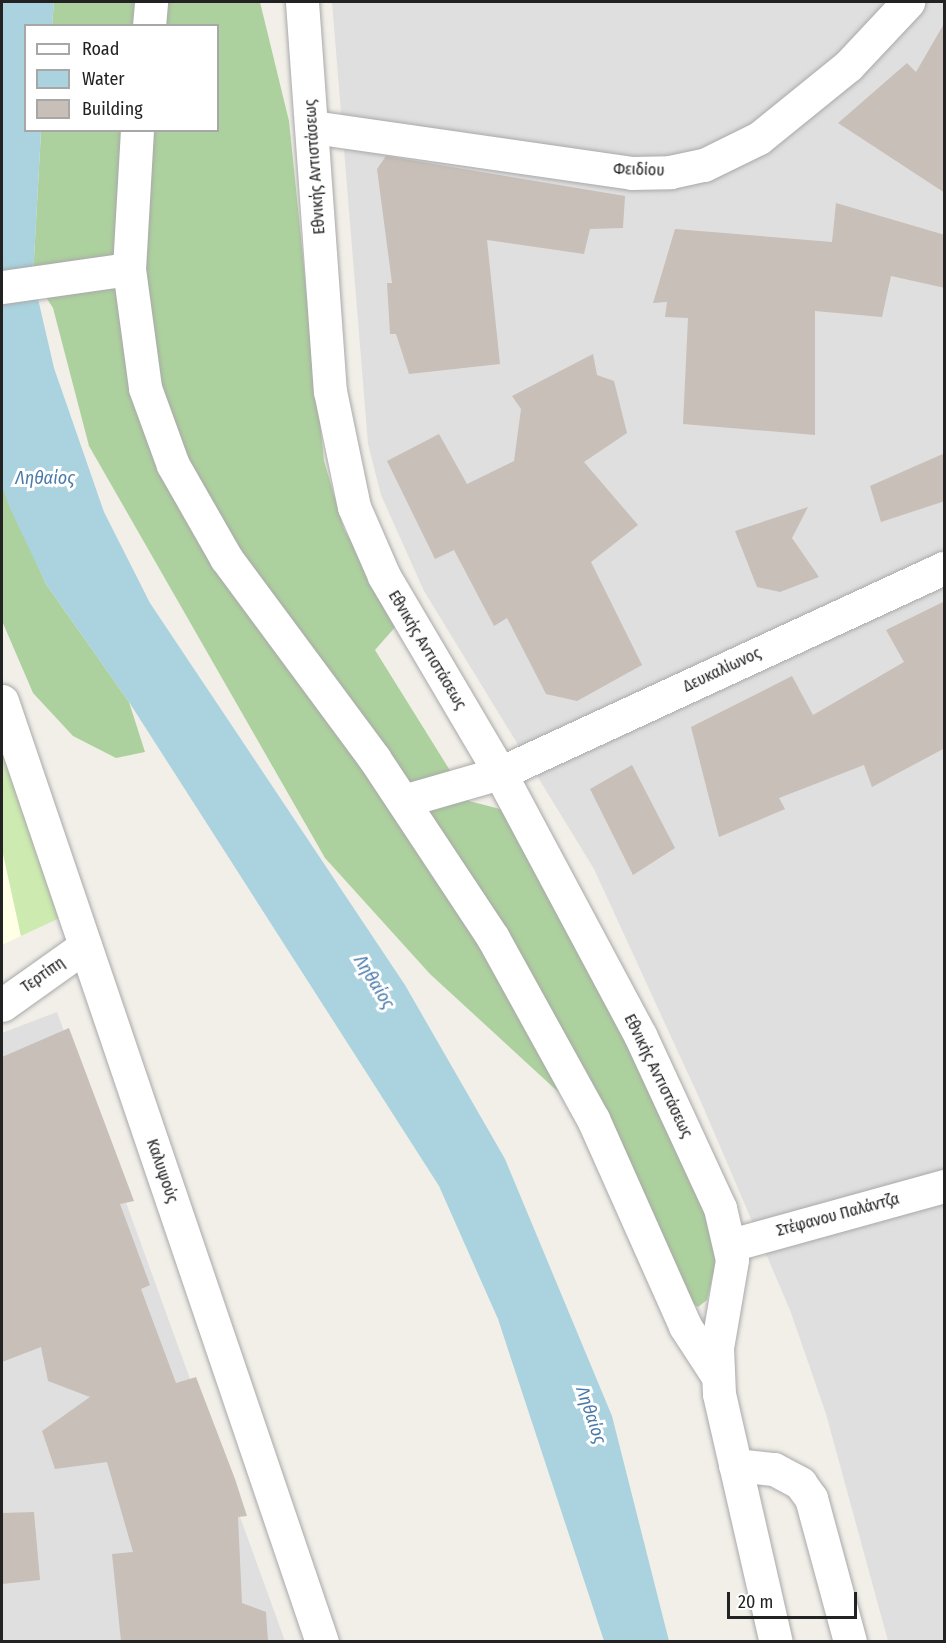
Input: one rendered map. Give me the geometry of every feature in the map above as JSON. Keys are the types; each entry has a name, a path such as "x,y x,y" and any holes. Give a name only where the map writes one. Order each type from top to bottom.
{"street":[{"path":"149,24 151,2"},
{"name":"Εθνικής Αντιστάσεως","path":"302,2 313,127 330,391 354,507 384,576 500,773 640,1035 720,1208 731,1245"},
{"name":"Φειδίου","path":"313,127 631,173 670,172 704,165 759,138 848,66 908,2"},
{"path":"137,132 129,268 145,388 190,500 226,558 403,801 529,998 602,1139 685,1326 717,1375"},
{"path":"2,287 129,268"},
{"name":"Δευκαλίωνος","path":"403,801 500,773 945,568"},
{"name":"Καλυψούς","path":"2,701 322,1641"},
{"name":"Τερτίπη","path":"2,1005 81,933"},
{"name":"Στέφανου Παλάντζα","path":"731,1245 945,1186"},
{"path":"731,1245 717,1375 735,1465 776,1641"},
{"path":"735,1465 774,1469 800,1483 811,1498 850,1641"}],"shaded area":[{"path":"332,2 944,2 944,1641 888,1641 826,1414 790,1310 701,1102 594,869 424,591 381,495 368,444"},
{"path":"2,849 21,936 2,945"},
{"path":"57,1012 285,1641 2,1642 2,1033"}],"green space":[{"path":"54,2 260,2 289,121 324,461 344,529 397,625 375,650 469,801 504,810 593,964 706,1208 717,1258 707,1300 698,1307 677,1292 616,1145 430,974 325,858 89,446 53,308 33,277 41,132 219,132 219,24 52,24"},
{"path":"2,485 46,584 129,702 145,752 116,758 73,736 33,693 2,621"},
{"path":"2,745 64,916 21,936 2,849"}],"water":[{"name":"Ληθαίος","path":"2,2 54,2 52,24 24,24 24,132 41,132 33,277 54,368 104,512 150,603 405,985 505,1159 612,1416 669,1641 604,1641 498,1319 439,1186 129,702 46,584 9,506 2,485"}],"building":[{"path":"945,22 945,193 838,123 907,63 916,72"},
{"path":"386,156 625,196 623,228 590,229 584,254 487,240 500,364 409,374 396,334 390,334 387,283 392,283 377,169"},
{"path":"836,203 945,235 945,288 891,276 882,317 815,311 815,435 683,424 688,318 665,317 667,302 653,303 675,229 832,242"},
{"path":"593,354 597,375 614,381 627,433 584,462 638,525 591,562 642,665 577,701 546,694 507,618 494,626 454,550 435,559 387,461 439,434 467,484 514,461 521,409 512,396"},
{"path":"945,453 945,501 881,522 870,486"},
{"path":"808,507 792,538 819,577 780,592 757,587 735,531"},
{"path":"945,601 945,748 872,787 864,765 779,798 785,809 719,837 691,727 792,676 813,715 904,662 886,630"},
{"path":"632,765 675,848 633,875 590,789"},
{"path":"69,1028 134,1201 120,1204 150,1285 141,1289 176,1383 196,1377 235,1479 247,1516 238,1517 242,1603 266,1612 268,1641 121,1641 112,1554 133,1552 107,1462 55,1469 42,1431 90,1397 48,1381 41,1347 2,1362 2,1057"},
{"path":"34,1512 40,1580 2,1584 2,1513"}]}
